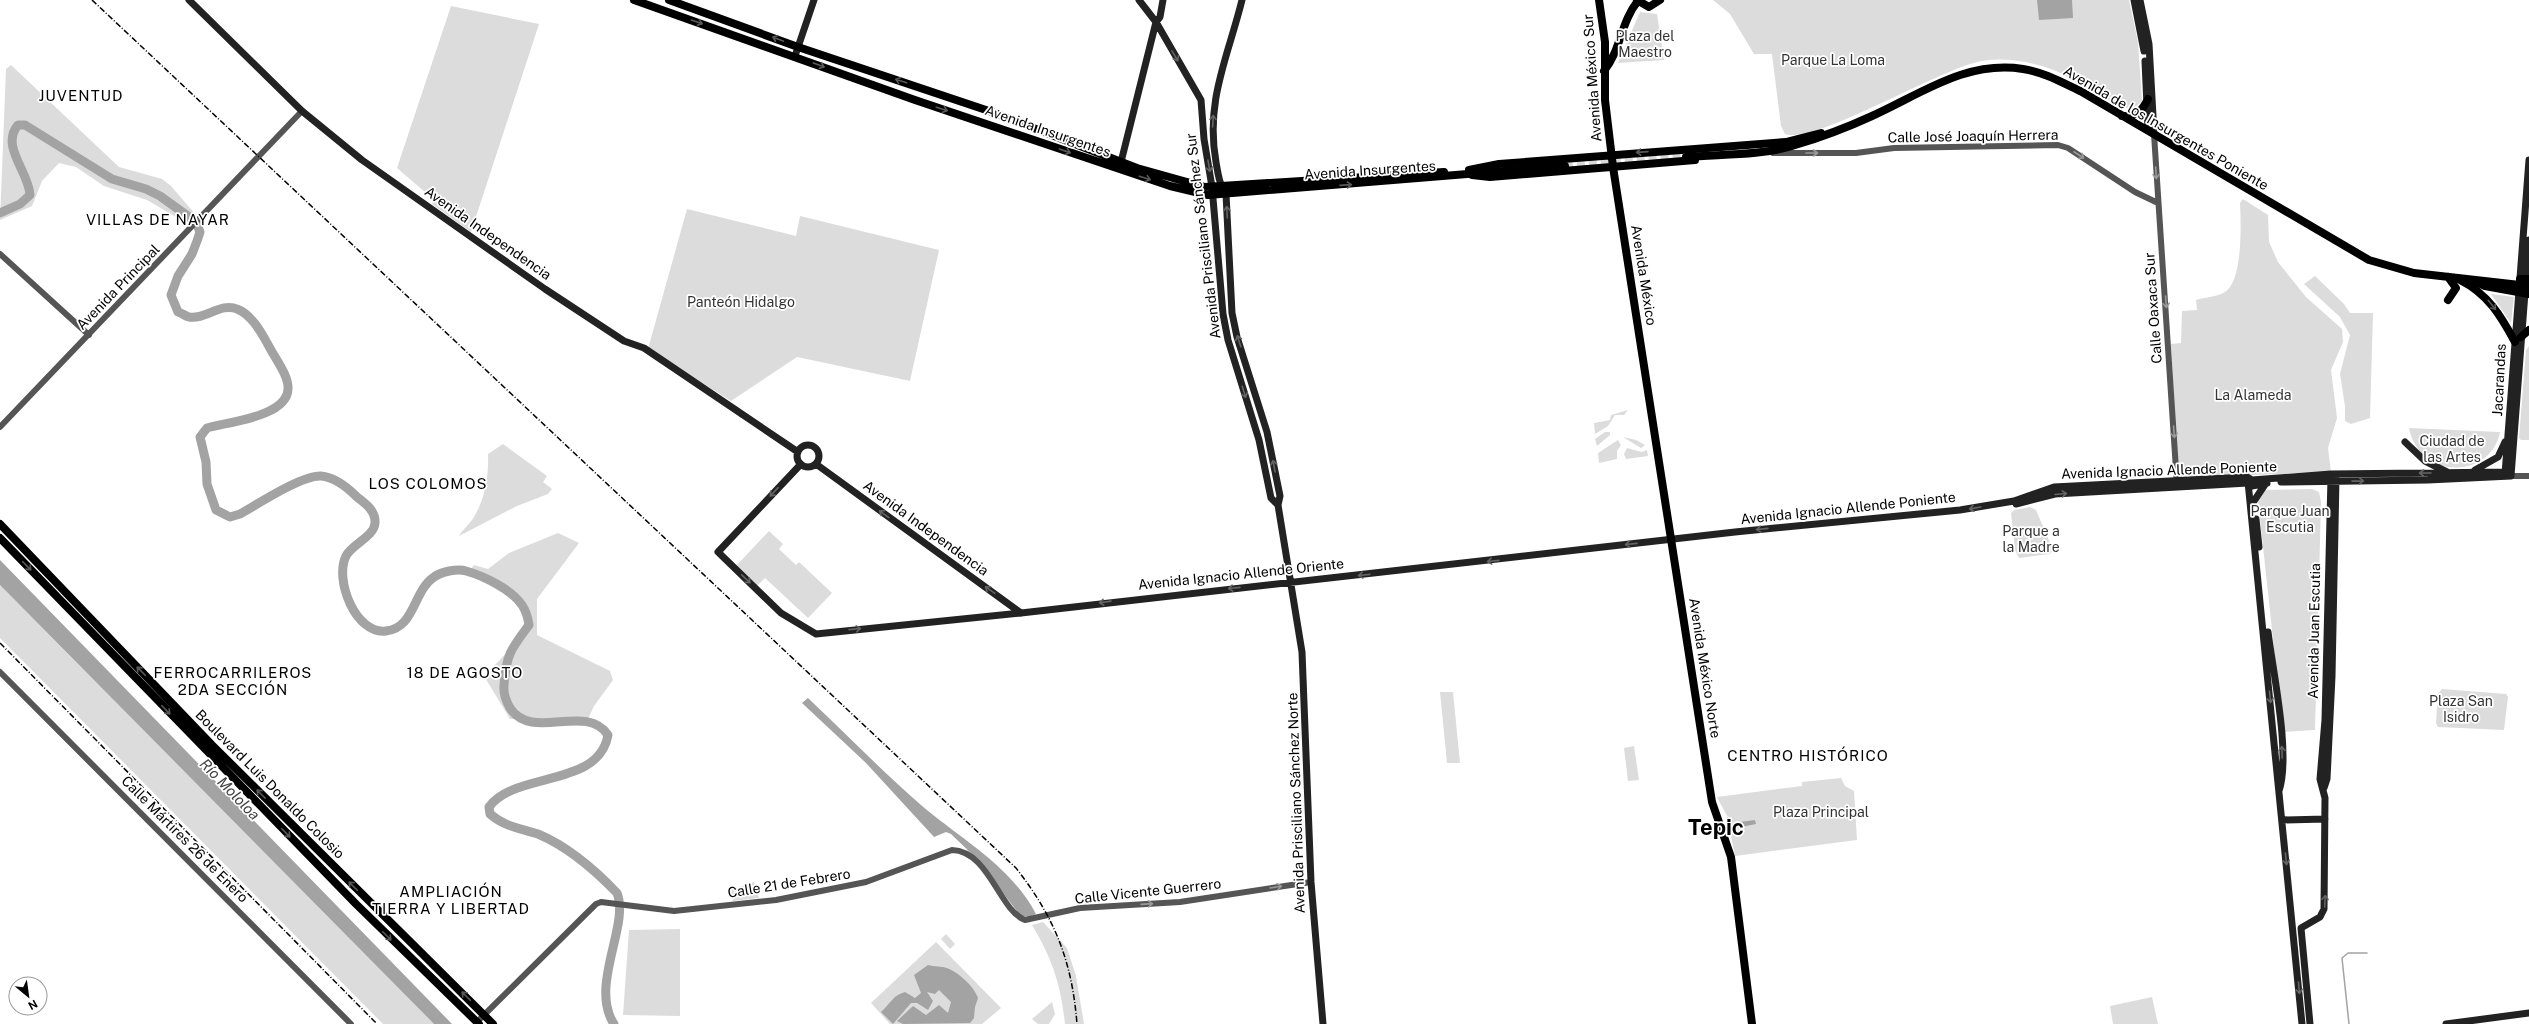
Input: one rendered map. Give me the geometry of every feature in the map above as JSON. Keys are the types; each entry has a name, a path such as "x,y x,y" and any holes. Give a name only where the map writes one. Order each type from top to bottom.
{"main road":[{"name":"Avenida Independencia","path":"189,0 302,111 362,160 545,289 624,341 644,348 798,452"},
{"name":"Avenida Insurgentes","path":"634,0 915,100 1170,186 1218,190 1565,164"},
{"path":"662,10 665,0"},
{"name":"Avenida Insurgentes","path":"669,0 798,47 992,112 1173,179 1218,190"},
{"path":"794,56 814,0"},
{"path":"1139,0 1156,22"},
{"path":"1119,170 1156,22 1160,17 1164,0"},
{"name":"Avenida Prisciliano Sánchez Sur","path":"1242,0 1214,99 1212,138 1232,313 1237,337 1267,432 1280,496 1278,505 1290,582"},
{"name":"Avenida México Sur","path":"1599,0 1604,39 1604,100 1611,154"},
{"path":"1604,71 1612,60 1630,13 1637,1 1649,7 1660,0"},
{"path":"2134,0 2144,45 2151,132"},
{"path":"2140,0 2149,44 2151,132"},
{"path":"662,10 672,6 718,22 724,19"},
{"name":"Avenida Prisciliano Sánchez Sur","path":"1156,22 1201,100 1204,139 1218,190 1223,314 1228,340 1259,440 1271,498 1278,505"},
{"path":"1604,39 1609,45 1613,46 1621,37"},
{"name":"Avenida de los Insurgentes Poniente","path":"1684,153 1764,151 1789,147 1850,124 1960,74 1997,67 2023,69 2055,79 2151,132 2369,260 2414,273 2448,277"},
{"path":"2121,116 2134,115 2140,112 2148,99"},
{"name":"Avenida de los Insurgentes Poniente","path":"1684,153 1796,140 1850,124"},
{"name":"Avenida Insurgentes","path":"1469,172 1484,165 1574,157 1611,154 1684,153"},
{"path":"1613,167 1774,153"},
{"name":"Avenida México","path":"1611,154 1634,292 1657,457"},
{"path":"1573,170 1580,164 1578,159 1574,157"},
{"path":"2524,286 2529,160"},
{"name":"Avenida Insurgentes","path":"1469,172 1483,177 1613,167"},
{"path":"2524,286 2529,240"},
{"path":"2448,277 2524,286"},
{"path":"2448,277 2456,288 2448,300"},
{"path":"2448,277 2468,284 2485,297 2518,339 2529,330"},
{"name":"Jacarandas","path":"2509,474 2510,423 2524,286"},
{"name":"Jacarandas","path":"2509,474 2518,339"},
{"path":"2464,472 2481,468 2498,458 2504,449 2510,423"},
{"path":"2405,442 2425,461 2449,473"},
{"path":"806,445 815,447 819,456 816,464 806,466 801,464 798,458 798,452 806,445"},
{"name":"Avenida México Norte","path":"1657,457 1712,802 1731,857 1752,1024"},
{"name":"Avenida Ignacio Allende Oriente","path":"801,464 718,552 781,613 816,634 1022,613 1670,540"},
{"name":"Avenida Independencia","path":"816,464 1022,613"},
{"name":"Avenida Ignacio Allende Poniente","path":"1670,540 1960,510 2012,503 2055,494 2177,483 2250,482 2464,472 2509,474"},
{"name":"Avenida Ignacio Allende Poniente","path":"2250,482 2321,482 2334,478 2509,474"},
{"name":"Avenida Juan Escutia","path":"2324,788 2320,779 2325,720 2330,491 2334,478"},
{"name":"Avenida Juan Escutia","path":"2310,1024 2301,928 2320,917 2324,909 2324,788 2327,779 2332,676 2334,478"},
{"path":"2250,482 2254,501 2264,602 2281,721 2283,780 2279,791"},
{"path":"2250,482 2276,780 2279,791 2302,1024"},
{"path":"2321,482 2330,491"},
{"path":"2254,501 2267,483"},
{"name":"Boulevard Luis Donaldo Colosio","path":"0,524 203,735 493,1024"},
{"name":"Boulevard Luis Donaldo Colosio","path":"0,538 196,741 387,935 478,1023"},
{"name":"Avenida Prisciliano Sánchez Norte","path":"1290,582 1302,652 1310,882 1323,1024"},
{"path":"196,741 203,735"},
{"path":"2282,820 2325,819"},
{"path":"2446,1024 2529,1013"}],"street":[{"name":"Avenida Principal","path":"0,427 302,111"},
{"name":"Calle Oaxaca Sur","path":"2151,132 2158,203 2177,483"},
{"name":"Calle José Joaquín Herrera","path":"1774,153 1856,153 1894,148 2058,145 2068,148 2135,192 2158,203"},
{"path":"0,254 88,335"},
{"name":"Avenida Ignacio Allende Poniente","path":"2509,474 2529,476"},
{"name":"Calle Mártires 26 de Enero","path":"0,672 352,1024"},
{"name":"Calle 21 de Febrero","path":"484,1015 596,904 617,904 674,911 776,900 866,882 952,850 962,851 981,866 1020,918 1025,920 1035,918"},
{"name":"Calle Vicente Guerrero","path":"1035,918 1080,908 1180,902 1310,882"},
{"path":"478,1023 484,1015"}],"green space":[{"name":"Parque La Loma","path":"1713,0 2129,0 2138,42 2142,101 2134,109 2128,109 2108,100 2056,71 2020,61 1991,60 1982,61 1963,67 1938,77 1849,118 1823,128 1800,134 1785,134 1781,126 1772,54 1754,54 1730,14"},
{"path":"451,6 539,24 471,232 432,204 433,199 397,168"},
{"name":"Plaza del Maestro","path":"1640,12 1657,14 1664,60 1618,63"},
{"path":"11,65 119,167 162,179 171,186 196,215 186,223 147,200 104,186 76,167 59,163 42,181 32,206 0,220 6,69"},
{"name":"La Alameda","path":"2243,199 2268,215 2269,242 2278,262 2306,297 2342,329 2343,342 2331,370 2337,418 2328,448 2331,472 2178,478 2171,344 2181,343 2182,311 2197,310 2196,300 2222,294 2231,286 2235,276 2240,251 2240,203"},
{"name":"Panteón Hidalgo","path":"687,209 796,236 800,216 939,250 910,381 797,357 731,401 648,349"},
{"path":"2315,276 2344,304 2350,313 2373,313 2370,418 2351,424 2345,421 2345,406 2340,374 2350,335 2340,317 2304,284"},
{"path":"2491,294 2514,297 2511,323"},
{"path":"2529,346 2529,440 2521,440 2519,438 2526,350"},
{"path":"1628,410 1624,415 1615,415 1608,426 1595,434 1594,423 1610,420 1611,415"},
{"name":"Ciudad de las Artes","path":"2409,428 2500,432 2494,448 2483,459 2470,466 2455,468 2440,465 2426,457 2415,445"},
{"path":"1605,432 1610,432 1610,435 1597,446 1595,439"},
{"path":"1623,437 1636,440 1645,445 1641,448"},
{"path":"1618,440 1621,445 1617,451 1617,459 1599,463 1598,453"},
{"path":"503,444 547,476 543,482 552,489 548,494 517,506 459,536 472,520 484,495 488,470 488,454"},
{"path":"1627,448 1642,452 1647,450 1648,456 1626,459 1624,454"},
{"name":"Parque Juan Escutia","path":"2312,489 2319,492 2321,502 2315,730 2283,732 2258,500 2264,490"},
{"name":"Parque a la Madre","path":"2030,507 2036,510 2053,550 2050,554 2019,558 2015,550 2011,513 2014,510"},
{"path":"769,531 783,544 779,549 796,565 799,562 832,593 808,618 765,578 756,587 735,567"},
{"path":"558,533 579,543 537,599 537,635 610,671 613,680 594,706 588,719 510,719 484,676 503,657 516,641 523,628 524,617 519,607 508,597 491,586 467,574 474,565 488,569 509,553"},
{"path":"0,585 434,1024 383,1024 0,638"},
{"name":"Plaza San Isidro","path":"2442,689 2506,694 2508,697 2504,730 2438,727 2436,723 2438,694"},
{"path":"1440,692 1453,692 1460,763 1447,763"},
{"path":"1634,746 1639,780 1628,781 1624,748"},
{"name":"Plaza Principal","path":"1841,778 1845,786 1854,791 1857,840 1735,856 1727,816 1717,797 1802,786 1802,782"},
{"path":"754,882 759,898 733,901 730,890"},
{"path":"1043,922 1067,948 1076,976 1084,1024 1065,1024 1061,997 1054,972 1045,949 1032,925"},
{"path":"680,929 680,1016 623,1015 629,930"},
{"path":"946,934 955,944 950,949 941,939"},
{"path":"936,942 1001,1008 982,1024 890,1024 871,1003"},
{"path":"2152,997 2158,1024 2113,1024 2110,1006"},
{"path":"1052,1002 1055,1014 1049,1024 1038,1024 1032,1019"}],"shaded area":[{"path":"2037,0 2072,0 2073,18 2039,20"},
{"path":"0,560 452,1024 434,1024 0,585"},
{"path":"808,698 878,766 921,805 999,867 1013,881 1036,914 1029,917 1020,915 977,859 951,834 946,832 934,837 866,763 802,703"},
{"path":"1755,820 1756,824 1741,827 1740,822"},
{"path":"928,965 945,967 952,970 966,980 976,993 978,998 974,1018 970,1023 903,1024 897,1021 913,1006 926,1015 939,1005 948,1013 951,1002 939,990 935,994 927,992 933,1001 928,1010 917,1003 911,1003 893,1024 881,1012 897,995 901,993 905,992 915,998 921,993 914,975"}],"waterway":[{"path":"0,213 20,204 30,195 12,142 13,133 18,125 25,125 112,179 146,189 160,196 196,222 200,232 197,241 192,254 178,276 171,295 178,312 189,317 201,316 219,309 231,307 243,312 253,321 261,332 282,369 288,384 285,398 278,406 255,417 207,428 200,437 206,462 207,484 216,510 230,517 240,514 292,485 313,477 321,476 331,478 345,487 372,511 375,519 374,528 349,552 343,566 345,591 350,604 365,624 375,630 386,631 396,628 403,623 427,583 437,575 449,571 462,570 481,576 497,584 517,599 522,605 527,615 529,625 510,653 506,666 504,691 510,708 520,718 532,722 586,722 598,726 608,735 601,752 589,764 573,772 517,788 501,796 489,807 490,814 501,822 538,834 560,845 590,867 617,893 620,906 607,974 606,992 607,1009 614,1024"},
{"path":"2349,1024 2342,958 2348,953 2367,953"}],"tunnel":[{"path":"1565,166 1686,157"}],"railway":[{"path":"92,0 1016,868 1030,886 1051,923 1059,941 1071,980 1077,1024"},
{"path":"0,643 377,1024"}],"district":[{"name":"JUVENTUD","path":"81,95"},
{"name":"VILLAS DE NAYAR","path":"158,219"},
{"name":"LOS COLOMOS","path":"428,483"},
{"name":"18 DE AGOSTO","path":"465,672"},
{"name":"FERROCARRILEROS 2DA SECCIÓN","path":"233,680"},
{"name":"CENTRO HISTÓRICO","path":"1808,755"},
{"name":"Tepic","path":"1716,827"},
{"name":"AMPLIACIÓN TIERRA Y LIBERTAD","path":"451,900"}],"water label":[{"name":"Río Mololoa","path":"230,789"}]}
